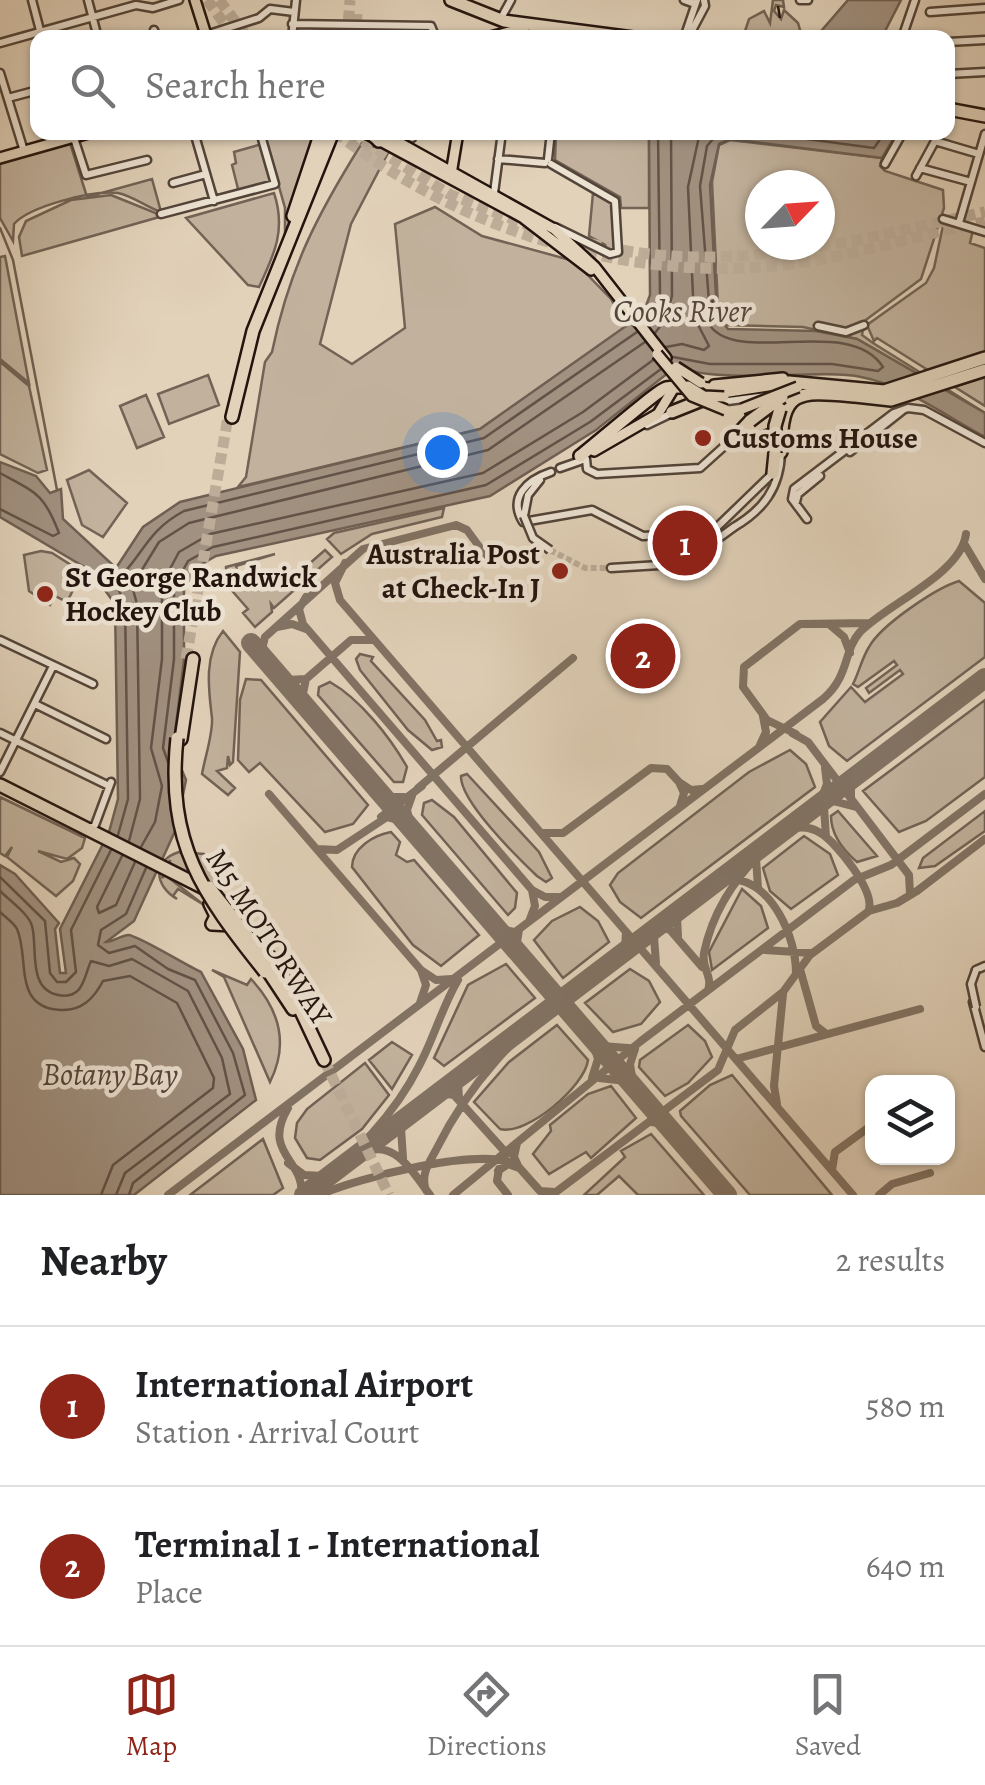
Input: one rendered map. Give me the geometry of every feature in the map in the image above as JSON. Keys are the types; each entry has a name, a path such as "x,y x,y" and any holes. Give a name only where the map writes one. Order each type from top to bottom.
{"highway":[{"path":"446,1 504,30"},
{"path":"955,108 985,114"},
{"path":"230,417 257,315 327,140"},
{"path":"672,412 716,394 828,386 869,391 891,389 985,358"},
{"path":"776,462 783,412 794,398 812,392 905,403 947,382 985,370"},
{"path":"731,441 775,401 801,389 828,386 854,396"},
{"path":"585,457 661,389 763,393"},
{"path":"776,462 774,426 778,410 801,389"},
{"name":"M5 MOTORWAY","path":"190,659 174,795 190,864 213,906 302,1014"},
{"path":"0,789 167,870 204,896 216,912 212,924 232,925 280,986 321,1062"},
{"path":"167,870 189,877 229,908 276,964 321,1062"},
{"name":"M5 MOTORWAY","path":"269,970 321,1062"}],"main road":[{"path":"195,0 204,30"},
{"path":"0,158 58,140"},
{"path":"382,140 451,175 531,223"},
{"path":"451,175 457,140"},
{"path":"451,175 494,193 545,222 582,252 688,393 720,410 747,408 801,389"},
{"path":"494,193 588,268 624,308"},
{"path":"659,353 684,374 701,382 786,378 828,386"},
{"path":"585,457 664,409 672,391 659,353"},
{"path":"659,353 696,392 724,397 763,393 778,410"},
{"path":"731,441 772,419 774,408 763,393"}],"street":[{"path":"32,0 40,30"},
{"path":"88,0 96,30"},
{"path":"55,30 93,17 179,0"},
{"path":"292,30 296,0"},
{"path":"504,30 512,0"},
{"path":"684,0 701,3 689,30"},
{"path":"905,30 915,0"},
{"path":"224,30 260,18 270,8 294,12"},
{"path":"930,12 985,8"},
{"path":"292,24 429,26 435,30"},
{"path":"0,43 30,37"},
{"path":"955,42 985,40"},
{"path":"955,74 985,72"},
{"path":"0,73 24,152"},
{"path":"8,98 30,92"},
{"path":"958,223 985,134"},
{"path":"72,140 86,175 147,160"},
{"path":"196,140 214,201"},
{"path":"162,214 275,184 262,140"},
{"path":"494,193 501,140"},
{"path":"548,162 551,140"},
{"path":"885,164 898,140"},
{"path":"933,140 918,172 970,182"},
{"path":"942,140 979,154"},
{"path":"498,159 548,162 614,199 618,252 610,254 545,222"},
{"path":"173,183 206,174"},
{"path":"943,219 985,232"},
{"path":"818,326 846,332 864,325"},
{"path":"808,520 798,508 798,494 877,431 905,403 985,443"},
{"path":"672,412 550,472 520,493 516,505 523,522 593,510 644,536 709,534 776,462"},
{"path":"585,457 586,469 597,474 695,469 708,464 731,441"},
{"path":"610,568 690,559 758,510 776,482 776,462"},
{"path":"550,472 532,488 524,516 533,538 550,550"},
{"path":"0,640 93,684"},
{"path":"1,771 53,666"},
{"path":"34,704 106,739"},
{"path":"0,733 110,784 95,834"},
{"path":"985,966 973,975 972,992 985,1044"},
{"path":"985,975 973,980 970,991 985,1044"}],"shaded area":[{"path":"773,0 783,0 784,7 776,5 774,11 781,19 784,10 800,30 745,30 749,19 764,11 770,23"},
{"path":"266,140 314,140 285,235 285,208"},
{"path":"556,140 649,140 649,208 621,208 620,197 555,160"},
{"path":"730,140 882,158 880,166 885,171 943,190 944,208 921,279 855,328 816,328 848,334 863,329 862,335 873,343 985,413 857,339 803,327 725,325 718,307 712,182 719,145"},
{"path":"70,143 86,195 47,205 22,217 14,224 13,241 0,218 0,163"},
{"path":"362,143 389,151 351,224 320,344 352,364 405,328 395,224 435,207 482,236 574,261 611,299 627,327 480,429 238,487 246,477 265,362 272,352 296,268 331,194"},
{"path":"262,144 272,183 239,193 232,165 236,163 234,152"},
{"path":"152,179 161,212 118,193 100,193"},
{"path":"274,193 279,230 274,252 259,287 248,285 186,218"},
{"path":"593,193 614,203 615,250 589,236"},
{"path":"111,195 163,216 22,256 19,237 26,221 71,200"},
{"path":"944,221 973,230 970,243 985,248 985,351 927,370 877,338 874,341 867,325 926,283 934,268"},
{"path":"5,256 29,383 0,359 0,257"},
{"path":"0,362 29,386 47,470 38,473 0,454"},
{"path":"208,375 219,405 169,424 158,394"},
{"path":"936,375 957,386 985,377 985,406"},
{"path":"146,395 164,437 137,448 120,406"},
{"path":"89,470 127,503 103,537 82,525 67,480"},
{"path":"444,508 442,517 372,534 341,554 327,539 334,533"},
{"path":"325,550 332,557 274,608 271,604 272,612 255,627 243,613 248,609 227,585 226,567 275,554 236,566 241,583 251,577 250,570 284,579 285,585"},
{"path":"52,553 82,572 67,602 55,596 50,605 29,591 24,555"},
{"path":"959,581 985,603 985,657 847,761 829,746 820,722 851,687 865,702 903,674 900,670 869,693 866,688 897,665 894,661 858,687 853,684 867,651 885,628 924,599"},
{"path":"223,631 240,652 233,762 230,765 228,756 227,768 217,771 235,788 228,795 202,774 212,724 210,663"},
{"path":"360,654 373,657 371,661 425,720 442,747 432,750 408,730 360,670 356,659"},
{"path":"246,679 261,680 368,805 353,824 325,832 260,763 249,772 238,760 240,700"},
{"path":"330,682 363,708 392,743 407,767 403,782 394,782 318,695 319,687"},
{"path":"985,700 985,777 926,821 899,832 863,791"},
{"path":"790,750 806,764 815,787 641,918 620,902 610,885 618,873 749,772"},
{"path":"467,774 539,852 552,878 546,882 537,876 491,828 463,787 461,776"},
{"path":"0,797 85,838 82,848 67,859 38,851 61,862 74,858 80,864 73,881 56,896 7,857 12,847 5,856 0,853"},
{"path":"432,800 454,817 517,893 515,908 508,915 422,815 424,803"},
{"path":"838,811 877,856 857,862 847,852 832,823 831,816"},
{"path":"985,811 985,831 935,866 919,868 923,858"},
{"path":"391,832 400,842 396,855 407,862 414,860 479,935 441,966 413,945 352,867 365,844"},
{"path":"804,836 830,854 838,875 791,909 770,891 763,868"},
{"path":"179,852 204,854 221,883 216,888 170,864 170,860 162,878 165,875 204,905 178,889 173,896 177,899 170,894 161,881 160,867"},
{"path":"742,889 761,906 768,928 712,970 709,952"},
{"path":"580,907 598,921 609,942 563,978 534,940 552,921"},
{"path":"506,964 535,998 444,1066 434,1058 468,985"},
{"path":"630,969 649,981 660,1002 641,1024 613,1032 585,1003"},
{"path":"212,970 247,985 251,979 268,1002 280,1041 270,1082 224,977"},
{"path":"557,1025 588,1060 584,1071 566,1095 539,1117 525,1125 500,1129 474,1102 509,1062"},
{"path":"688,1025 705,1041 712,1057 688,1083 665,1096 639,1067 640,1060"},
{"path":"392,1042 412,1055 392,1089 369,1060"},
{"path":"365,1063 389,1095 362,1129 320,1160 307,1158 295,1138 297,1123 307,1109"},
{"path":"732,1075 832,1195 750,1195 681,1116 680,1111 710,1085"},
{"path":"611,1086 636,1118 591,1158 586,1152 549,1174 533,1154 551,1131 550,1125 588,1094"},
{"path":"651,1134 704,1195 638,1195 619,1176 597,1195 584,1195 625,1157 621,1151"},
{"path":"263,1139 283,1188 273,1195 190,1195"}],"water":[{"path":"848,0 901,0 886,30 822,30"},
{"path":"649,140 728,140 719,144 710,185 717,315 728,329 816,331 857,339 985,413 985,437 909,394 861,377 738,376 693,371 678,365 596,430 490,496 216,556 195,568 184,589 184,660 173,749 186,780 176,829 134,921 106,942 133,936 201,972 243,1049 256,1100 134,1195 0,1195 0,865 15,874 59,923 55,929 60,973 66,973 60,929 109,832 118,799 115,604 91,571 0,517 0,462 36,476 50,493 61,489 63,519 116,568 143,527 180,502 480,429 643,314 650,295"},
{"path":"738,140 893,140 882,158"}],"waterway":[{"path":"0,228 13,260 57,490"}],"taxiway":[{"path":"275,670 261,653 265,637 363,549 456,525 467,530 489,560"},
{"path":"168,1195 823,699 838,681 860,632 937,575 961,549 966,534"},
{"path":"965,545 985,579"},
{"path":"345,563 335,583 340,600 853,1195"},
{"path":"306,597 299,609 303,624 532,890 545,897 558,897"},
{"path":"796,734 767,720 743,687 744,667 800,624 870,623"},
{"path":"277,627 292,624 306,629"},
{"path":"830,625 844,637 850,653"},
{"path":"314,716 302,698 306,679 351,640 373,640"},
{"path":"418,788 573,658"},
{"path":"275,671 288,680 305,679"},
{"path":"760,745 766,732 763,716"},
{"path":"792,733 808,742 909,875 910,894"},
{"path":"543,833 563,833 651,768 667,769 679,782"},
{"path":"820,802 827,784 825,768"},
{"path":"851,797 851,782 861,773"},
{"path":"680,806 684,793 679,782 691,790 702,789"},
{"path":"373,784 386,797 404,797"},
{"path":"381,817 422,786"},
{"path":"826,837 824,807 843,786"},
{"path":"411,827 407,810 413,793"},
{"path":"269,794 421,970"},
{"path":"453,1195 641,1041 854,880 891,865 985,794"},
{"path":"810,811 833,801 856,807"},
{"path":"318,849 337,850 387,817 403,821 419,839"},
{"path":"708,990 704,953 726,897 750,865 794,824"},
{"path":"790,829 810,829 829,840 861,880 869,909"},
{"path":"552,1195 718,1070 735,1030 783,992 810,955 869,911 897,903 917,891 985,839"},
{"path":"756,858 758,888"},
{"path":"704,891 731,879 758,889 770,900 786,928 796,973"},
{"path":"530,919 535,906 532,890"},
{"path":"678,936 677,917 691,902"},
{"path":"479,907 498,928 514,932"},
{"path":"656,963 654,937 671,917"},
{"path":"651,932 659,927 670,930 702,967"},
{"path":"519,930 516,948 528,963"},
{"path":"610,962 625,949 626,932"},
{"path":"765,950 811,953"},
{"path":"800,969 816,1026 825,1033"},
{"path":"420,1003 426,985 421,970 436,980 452,979"},
{"path":"311,1190 357,1149 398,1102 458,980"},
{"path":"426,1190 424,1179 429,1163 479,1081 513,1043 573,991"},
{"path":"777,1104 774,1086 783,994"},
{"path":"736,1059 920,1009"},
{"path":"579,1022 602,1046 628,1048"},
{"path":"592,1039 598,1059 592,1078"},
{"path":"633,1083 630,1064 635,1049"},
{"path":"459,1098 458,1081 476,1065"},
{"path":"599,1078 626,1081 654,1110"},
{"path":"422,1106 439,1093 454,1095 507,1154"},
{"path":"403,1158 401,1128 422,1106"},
{"path":"288,1108 279,1136 301,1183 301,1195"},
{"path":"651,1122 665,1124 682,1143"},
{"path":"832,1170 835,1152 865,1130"},
{"path":"498,1171 508,1164 519,1168 514,1157 517,1143"},
{"path":"357,1156 369,1150 390,1152 408,1166 430,1195"},
{"path":"320,1195 389,1173 451,1161 502,1160 517,1166"},
{"path":"288,1163 304,1175 324,1176"},
{"path":"516,1164 540,1191 555,1192"},
{"path":"499,1169 497,1181 508,1195"},
{"path":"879,1195 892,1184 930,1173"}],"runway":[{"path":"251,643 727,1195"},
{"path":"304,1195 985,678"}],"tunnel":[{"path":"207,0 229,30"},
{"path":"219,0 242,30"},
{"path":"348,30 350,0"},
{"path":"356,30 357,14"},
{"path":"346,140 441,199 498,225 558,245 619,259 682,267 744,268 807,262 985,222"},
{"path":"362,140 449,194 535,228"},
{"path":"558,235 614,249 721,257 825,246 985,212"},
{"path":"186,659 228,417"},
{"path":"550,550 585,568 611,568"},
{"path":"324,1060 389,1195"}],"railway":[{"path":"778,6 780,18"}],"place":[{"name":"Customs House","path":"703,438"},
{"name":"International Airport","path":"685,543"},
{"name":"Australia Post at Check-In J","path":"560,571"},
{"name":"St George Randwick Hockey Club","path":"45,594"},
{"name":"Terminal 1 - International","path":"643,656"}],"water label":[{"name":"Cooks River","path":"682,311"},
{"name":"Botany Bay","path":"110,1074"}]}
